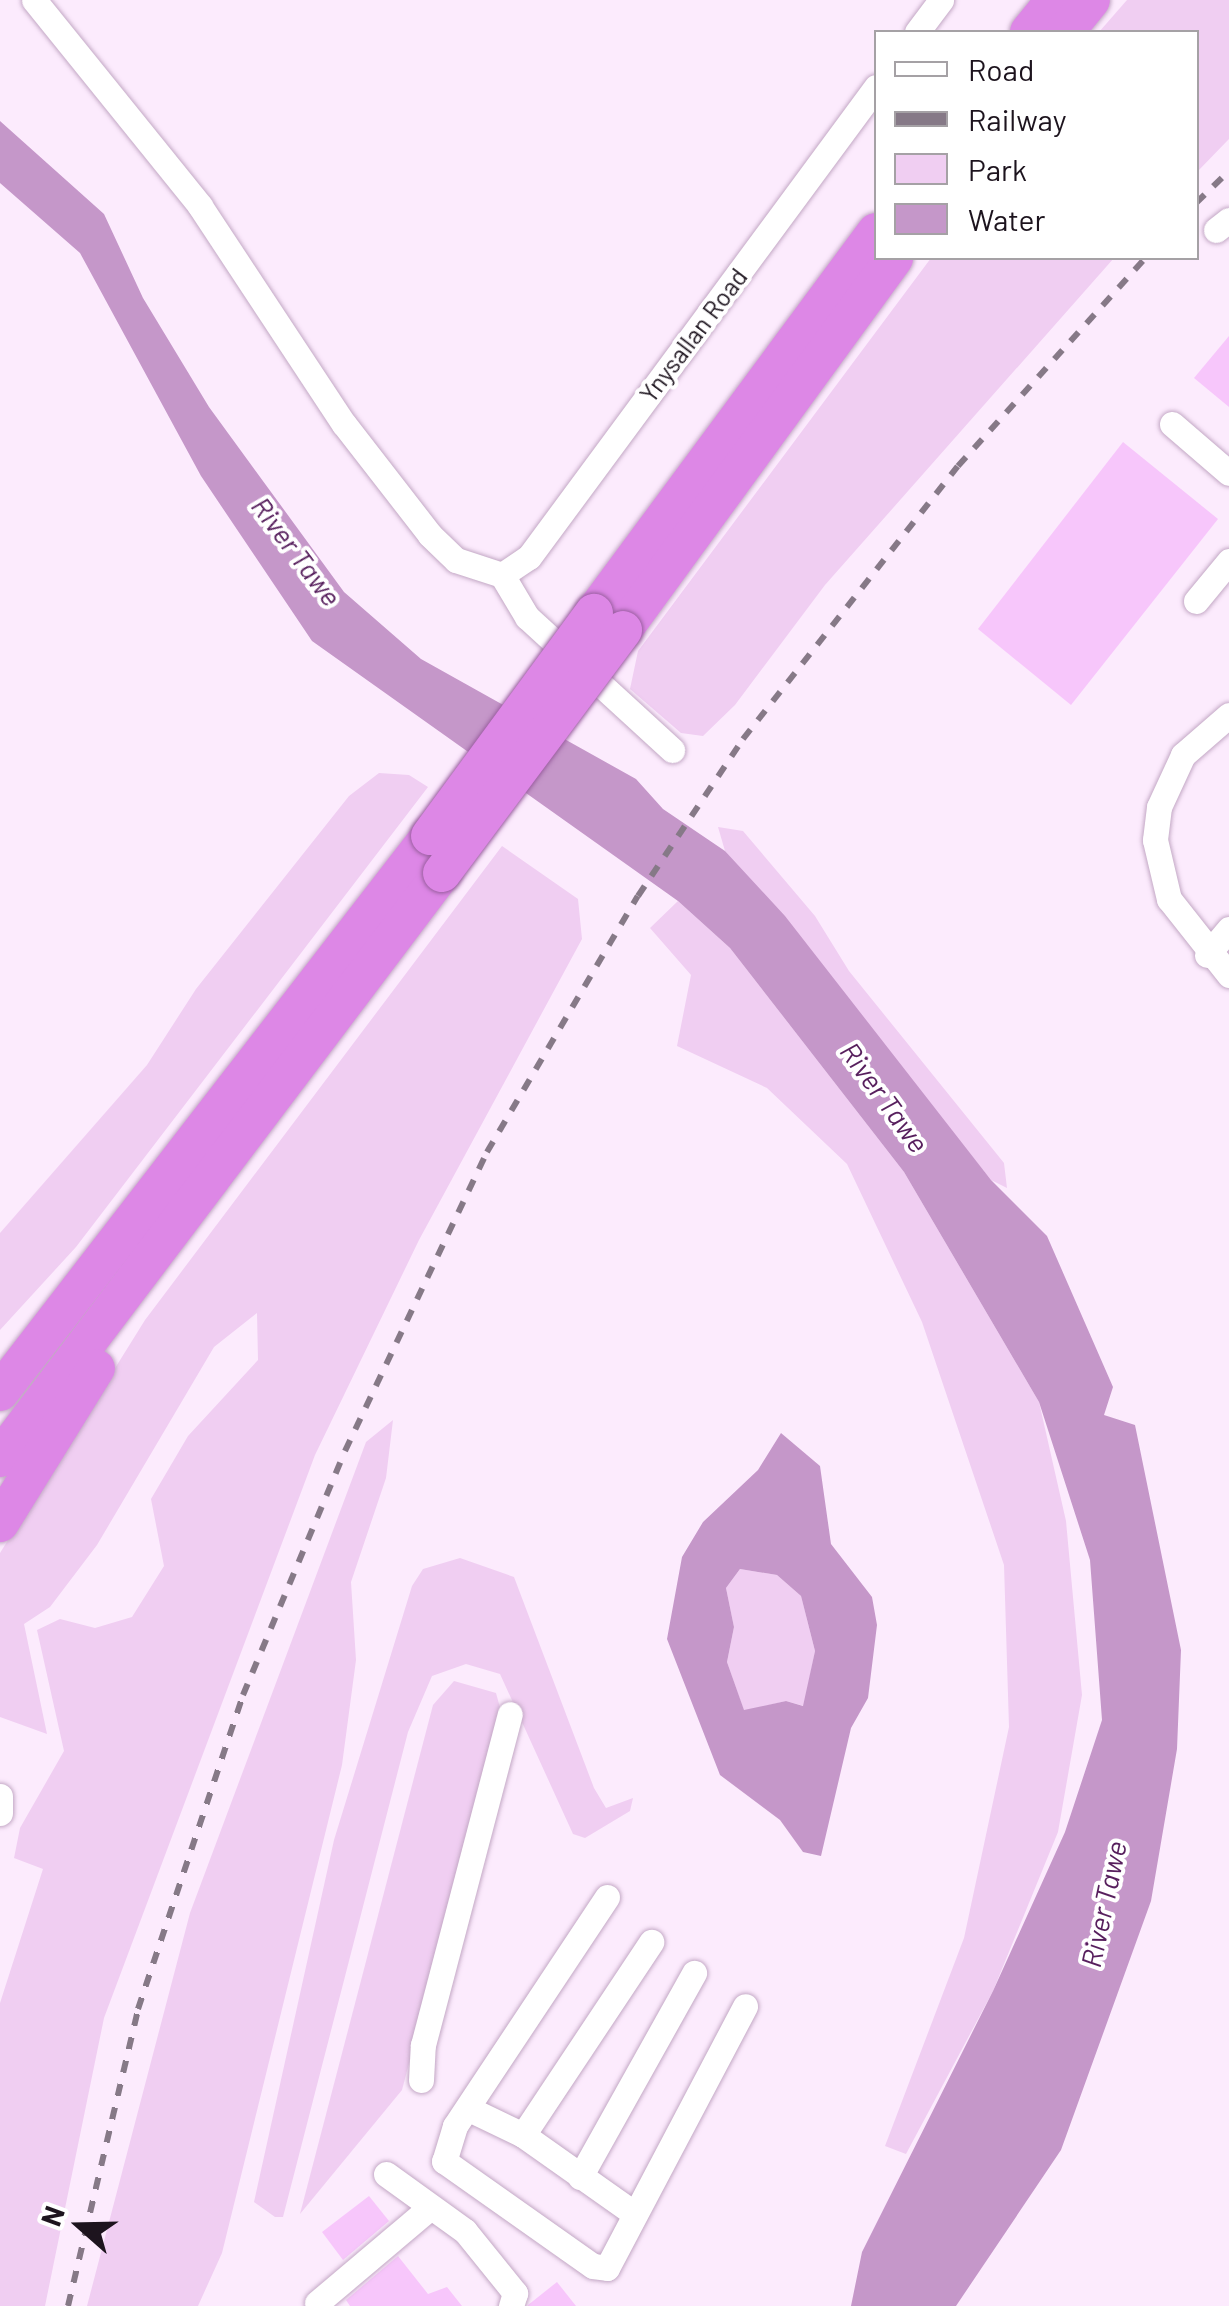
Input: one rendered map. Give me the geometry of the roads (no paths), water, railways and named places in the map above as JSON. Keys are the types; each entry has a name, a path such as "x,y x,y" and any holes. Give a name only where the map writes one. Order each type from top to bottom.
{"highway":[{"path":"1032,30 1054,0"},
{"path":"1066,30 1090,0"},
{"path":"0,1458 442,873 608,622 874,235"},
{"path":"0,1392 430,836 608,622 892,260"},
{"path":"0,1523 100,1361 115,1309"}],"street":[{"path":"34,0 200,206 344,424 430,535 456,560 502,576 527,617 672,750"},
{"path":"918,30 941,0"},
{"name":"Ynysallan Road","path":"502,576 528,557 874,90"},
{"path":"1172,424 1229,473"},
{"path":"1213,592 1229,562"},
{"path":"1229,715 1183,755 1160,807 1155,840 1169,899 1207,955 1229,974"},
{"path":"1207,955 1229,929"},
{"path":"421,2080 422,2046 510,1714"},
{"path":"0,1796 0,1813"},
{"path":"607,1897 468,2109 444,2161 593,2266 607,2268 618,2254 632,2212 745,2006"},
{"path":"523,2134 651,1942"},
{"path":"580,2178 694,1972"},
{"path":"468,2109 523,2134 632,2212"},
{"path":"386,2174 482,2249 515,2293 511,2306"},
{"path":"317,2303 428,2210"}],"water":[{"name":"River Tawe","path":"0,121 104,214 143,298 209,407 344,592 421,659 636,779 663,809 725,851 785,916 991,1180 1047,1236 1113,1387 1104,1415 1135,1425 1181,1650 1177,1749 1151,1901 1061,2150 956,2306 851,2306 862,2252 993,1991 1065,1832 1102,1720 1090,1560 1039,1402 904,1172 730,948 678,901 312,641 201,476 80,253 0,183"},
{"path":"781,1433 820,1466 831,1544 872,1597 877,1625 868,1698 851,1728 821,1856 803,1852 780,1820 720,1775 667,1639 682,1557 703,1522 758,1470","holes":["740,1569 777,1575 801,1596 815,1651 803,1706 786,1701 744,1710 727,1662 734,1627 726,1588"]}],"railway":[{"path":"1199,200 1229,171"},
{"path":"68,2306 138,2009 243,1695 345,1451 487,1152 638,896 743,739 958,466 1143,260"}]}
